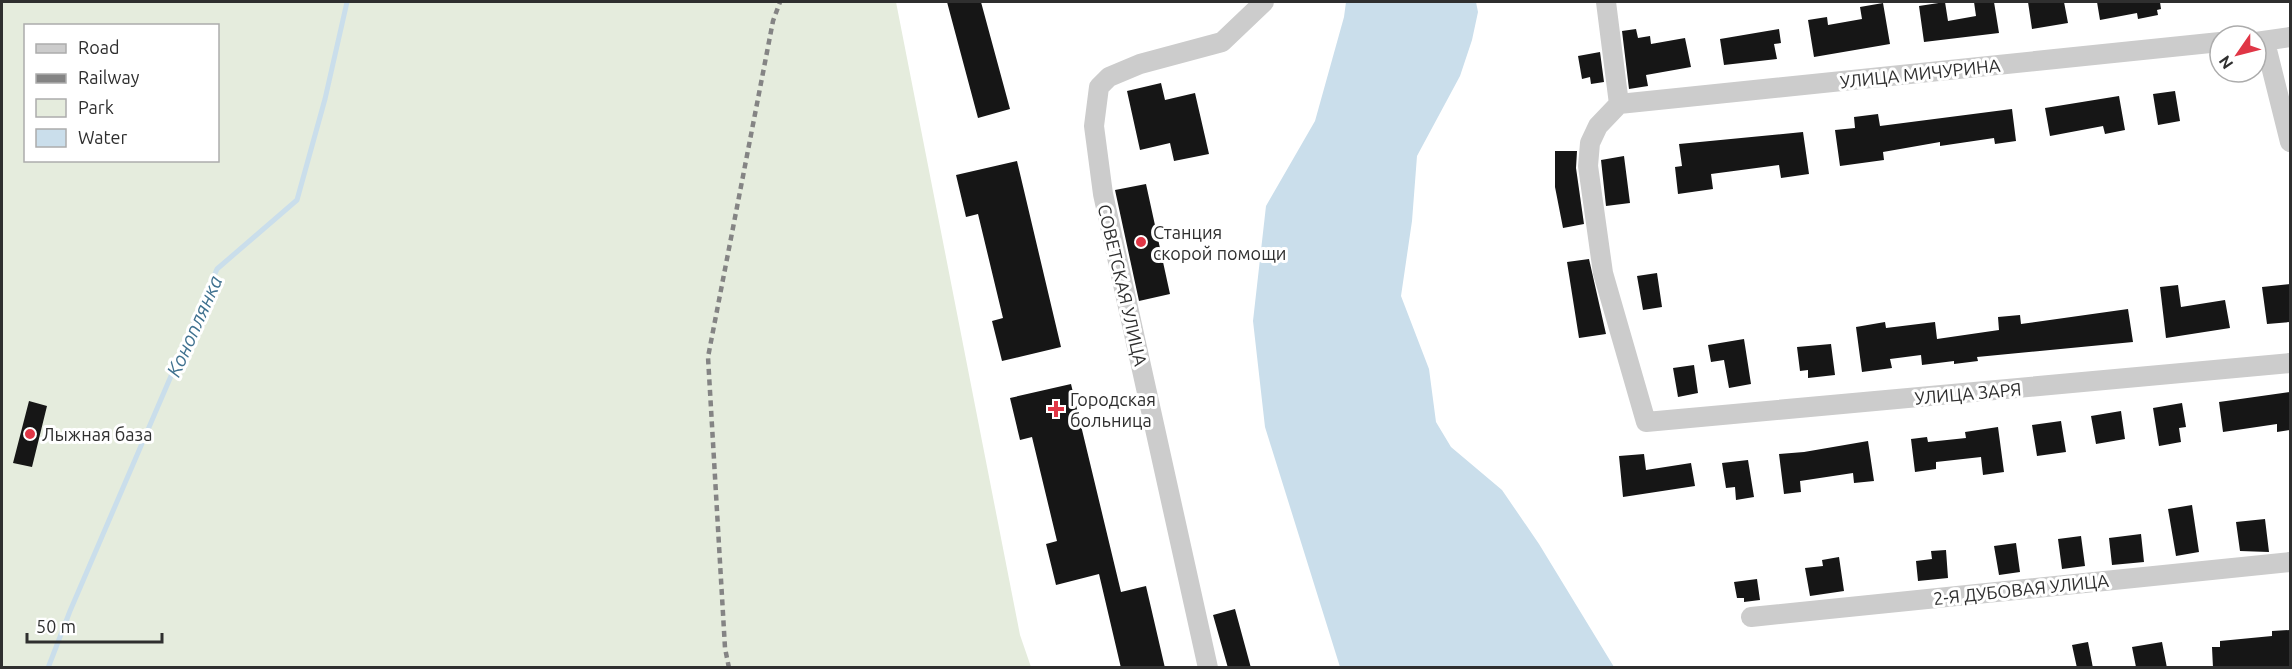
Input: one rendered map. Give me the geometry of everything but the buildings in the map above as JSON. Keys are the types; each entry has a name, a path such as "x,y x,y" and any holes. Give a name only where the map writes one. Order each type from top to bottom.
{"street":[{"name":"СОВЕТСКАЯ УЛИЦА","path":"1208,668 1103,194 1094,126 1100,87 1109,77 1140,64 1222,42 1264,2"},
{"path":"1606,2 1619,104"},
{"path":"2268,41 2290,37"},
{"name":"УЛИЦА МИЧУРИНА","path":"1619,104 2208,43"},
{"path":"2268,69 2290,142"},
{"name":"УЛИЦА ЗАРЯ","path":"1619,104 1598,126 1590,143 1588,166 1603,273 1646,422 2290,363"},
{"name":"2-Я ДУБОВАЯ УЛИЦА","path":"1751,616 2290,562"}],"green space":[{"path":"2,2 896,2 1020,635 1031,667 2,667"}],"water":[{"path":"1346,2 1476,2 1478,12 1472,40 1460,76 1417,156 1412,221 1401,296 1429,369 1436,422 1451,447 1502,490 1539,544 1614,667 1340,667 1265,427 1253,321 1266,206 1315,121 1344,17"}],"waterway":[{"name":"Коноплянка","path":"48,668 70,611 217,269 297,200 325,99 347,2"}],"railway":[{"path":"729,668 725,648 708,357 773,21 780,2"}],"place":[{"name":"Станция скорой помощи","path":"1141,242"},
{"name":"Городская больница","path":"1056,409"},
{"name":"Лыжная база","path":"30,434"}]}
